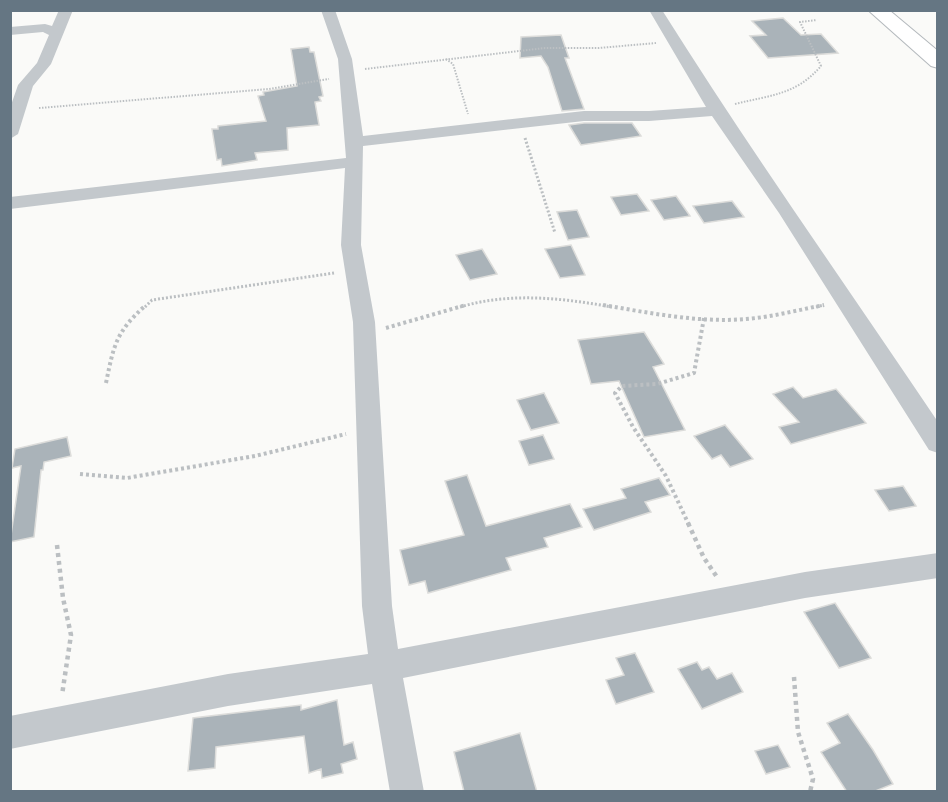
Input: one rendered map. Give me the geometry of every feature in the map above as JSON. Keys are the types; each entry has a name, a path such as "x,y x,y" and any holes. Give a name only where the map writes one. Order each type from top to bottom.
{"highway":[{"path":"877,10 938,62"}],"street":[{"path":"10,134 20,110 26,85 41,69 66,10"},
{"path":"328,10 347,71 355,152 351,221 355,270 365,334 377,606 385,667 407,792"},
{"path":"655,10 715,108 938,443"},
{"path":"10,31 45,28 56,33"},
{"path":"10,203 297,166 473,129 592,115 649,116 715,108"},
{"path":"10,732 228,690 385,667 816,583 938,566"}],"path":[{"path":"715,108 744,104 796,89 809,80 821,66 800,22 817,20"},
{"path":"20,110 269,89 332,78 347,71 545,48 599,48 659,42 667,28"},
{"path":"445,59 453,64 473,129"},
{"path":"520,123 555,233"},
{"path":"106,383 114,345 125,324 152,300 355,270"},
{"path":"365,334 483,300 517,297 569,299 646,313 747,319 845,301"},
{"path":"704,318 694,373 657,384 622,386 615,393 633,428 666,476 704,558 732,600"},
{"path":"80,474 127,478 255,456 370,428"},
{"path":"57,545 63,598 71,635 58,722"},
{"path":"794,677 798,732 813,779 810,792"}],"building":[{"path":"783,18 801,35 821,34 838,53 768,58 750,36 766,35 752,21"},
{"path":"561,35 569,58 565,58 584,109 562,111 548,67 541,56 520,58 521,37"},
{"path":"309,47 310,52 314,52 323,96 319,97 321,101 315,102 319,125 287,128 288,150 255,153 257,160 222,166 221,159 217,160 212,129 218,129 218,126 266,121 258,96 264,95 263,92 297,86 291,49"},
{"path":"632,123 641,136 581,145 569,125"},
{"path":"637,194 649,211 621,215 611,197"},
{"path":"676,196 690,216 664,220 651,200"},
{"path":"732,201 744,217 704,223 693,206"},
{"path":"577,210 589,237 568,240 557,212"},
{"path":"571,245 585,275 560,278 545,249"},
{"path":"482,249 497,274 470,280 456,255"},
{"path":"644,332 664,364 653,367 685,430 644,437 619,381 591,384 578,340"},
{"path":"793,387 803,398 836,389 866,423 791,444 779,427 799,422 773,394"},
{"path":"544,393 559,423 531,430 517,400"},
{"path":"725,425 753,459 730,467 721,455 712,459 694,436"},
{"path":"543,435 554,459 529,465 519,441"},
{"path":"67,437 71,456 44,462 43,470 41,470 34,537 10,542 21,466 12,468 15,449"},
{"path":"467,475 486,526 570,504 582,527 544,538 548,547 506,558 511,570 428,593 425,581 409,585 400,550 464,535 445,481"},
{"path":"659,478 670,495 645,502 651,512 594,530 583,509 626,498 621,489"},
{"path":"903,486 916,506 889,511 875,490"},
{"path":"835,603 871,658 839,668 804,612"},
{"path":"635,653 654,692 616,704 606,680 624,675 616,658"},
{"path":"697,662 702,670 709,667 717,679 732,673 743,692 702,709 678,669"},
{"path":"337,700 344,745 353,742 357,759 341,764 343,773 322,778 321,769 309,773 304,736 216,747 215,768 188,771 193,718 301,705 301,710"},
{"path":"848,714 893,784 873,792 847,792 821,752 840,743 827,723"},
{"path":"520,733 537,792 464,792 454,752"},
{"path":"778,745 790,767 766,774 755,751"}]}
